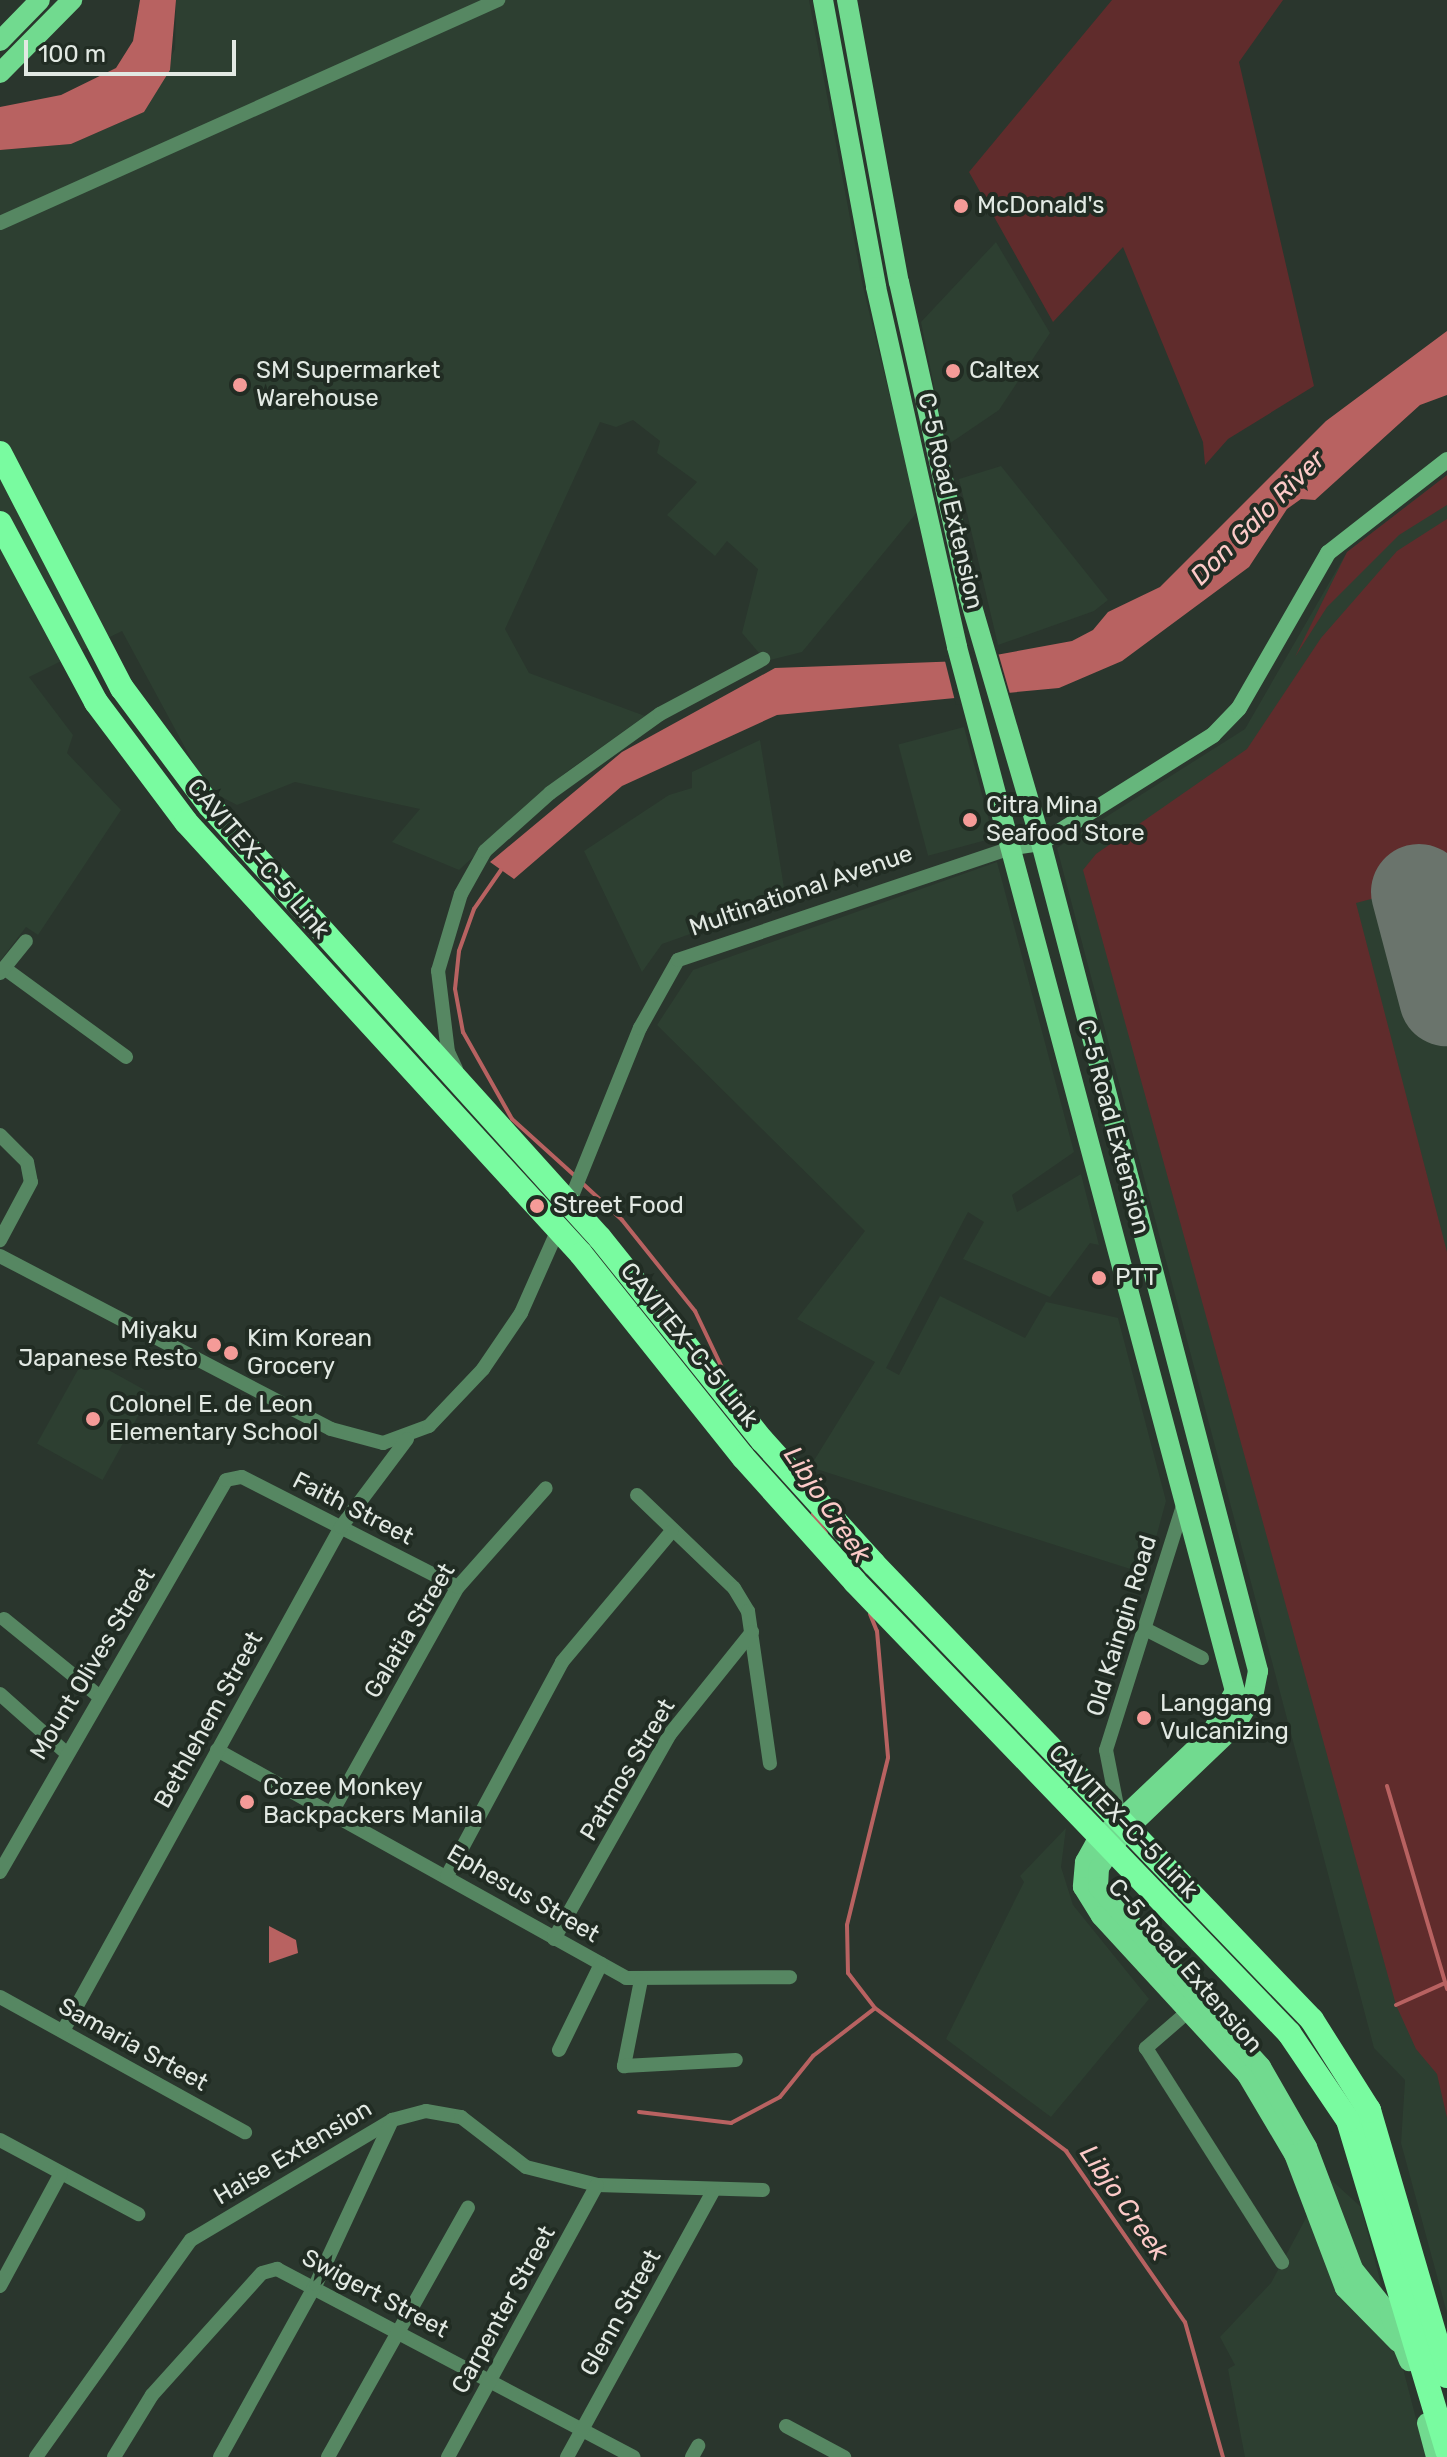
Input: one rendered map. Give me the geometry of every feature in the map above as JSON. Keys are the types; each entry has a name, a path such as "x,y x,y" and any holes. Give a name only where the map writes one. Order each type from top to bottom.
{"highway":[{"name":"CAVITEX–C-5 Link","path":"0,453 122,688 209,805 600,1238 762,1440 864,1553 1312,2020 1358,2115 1447,2376"},
{"name":"CAVITEX–C-5 Link","path":"0,523 96,702 186,822 581,1254 743,1457 855,1582 1289,2033 1358,2115 1447,2450"}],"main road":[{"path":"0,41 40,0"},
{"path":"0,73 72,0"},
{"name":"C-5 Road Extension","path":"823,0 876,287 972,709 1013,847 1235,1694 1200,1746 1120,1816 1087,1856 1083,1887 1101,1916 1191,2009 1236,2061 1278,2124 1345,2288 1406,2350"},
{"name":"C-5 Road Extension","path":"847,0 899,282 982,644 1041,843 1258,1671 1253,1696 1235,1726 1121,1835 1099,1868 1098,1887 1261,2067 1307,2147 1353,2269 1390,2315 1406,2350 1436,2457"},
{"path":"876,287 899,282"}],"street":[{"path":"0,223 498,0"},
{"name":"Multinational Avenue","path":"407,1439 449,1408 498,1348 521,1313 563,1219 640,1028 678,960 1013,847 1041,843 1228,721 1328,553 1447,460"},
{"path":"563,1219 508,1171 496,1134 448,1052 438,971 449,923 485,851 550,793 660,714 763,659"},
{"path":"26,941 2,971 126,1057"},
{"path":"0,1135 27,1162 31,1182 0,1240"},
{"path":"0,1256 331,1429 383,1443 407,1439"},
{"name":"Bethlehem Street","path":"63,2031 341,1527 407,1439"},
{"name":"Faith Street","path":"226,1480 242,1477 458,1587"},
{"name":"Mount Olives Street","path":"0,1872 65,1752 226,1480"},
{"name":"Galatia Street","path":"332,1812 458,1587 546,1488"},
{"path":"637,1495 671,1532 734,1588 748,1611 770,1763"},
{"name":"Old Kaingin Road","path":"1120,1816 1106,1750 1185,1496"},
{"path":"447,1876 562,1662 671,1532"},
{"path":"4,1619 100,1697"},
{"path":"1145,1629 1202,1658"},
{"name":"Patmos Street","path":"554,1939 670,1734 752,1632"},
{"path":"0,1694 65,1752"},
{"name":"Ephesus Street","path":"217,1750 447,1876 554,1939 601,1964 641,1980"},
{"path":"559,2050 601,1964"},
{"path":"736,2060 624,2066 641,1980 790,1977"},
{"name":"Samaria Srteet","path":"0,1997 245,2132"},
{"path":"1191,2009 1146,2048 1282,2262"},
{"name":"Haise Extension","path":"36,2457 191,2240 392,2120 426,2111 461,2117 526,2167 597,2185 763,2190"},
{"path":"220,2457 316,2284 392,2120"},
{"path":"0,2140 138,2214"},
{"path":"0,2286 61,2173"},
{"name":"Carpenter Street","path":"448,2457 597,2185"},
{"name":"Glenn Street","path":"567,2457 714,2190"},
{"path":"328,2457 468,2208"},
{"name":"Swigert Street","path":"114,2457 152,2395 262,2273 277,2269 316,2284 633,2457"},
{"path":"786,2426 844,2457"}],"shaded area":[{"path":"176,0 809,0 863,287 918,511 802,652 766,661 742,633 758,569 727,541 715,556 667,515 697,482 657,453 660,441 633,420 616,427 600,422 505,629 529,673 645,716 565,773 459,870 392,842 420,809 295,782 237,805 208,790 122,631 29,677 73,735 67,753 121,810 38,935 26,927 0,961 0,150 71,144 144,112 175,49"},
{"path":"1112,0 1283,0 1239,62 1314,386 1228,439 1205,465 1203,442 1123,247 1053,322 969,172"},
{"path":"996,242 1050,333 999,410 946,446 921,322"},
{"path":"1001,466 1108,600 1094,611 998,645 959,479"},
{"path":"1447,475 1447,2313 1401,2143 1405,2080 1374,2048 1057,848 1245,729 1347,552"},
{"path":"1447,475 1447,505 1399,535 1327,607 1295,657 1347,552"},
{"path":"1447,519 1447,879 1356,903 1447,1252 1447,2118 1437,2074 1416,2049 1396,2005 1083,870 1096,854 1247,749 1321,638 1397,551"},
{"path":"964,727 994,838 928,856 898,745"},
{"path":"760,740 786,900 662,944 642,972 584,851 669,795 692,788 692,772"},
{"path":"997,862 1074,1152 1012,1195 1017,1212 1081,1174 1099,1245 1090,1243 1050,1297 963,1259 984,1222 968,1212 886,1368 899,1375 940,1296 1025,1338 1046,1302 1118,1318 1166,1501 1146,1574 810,1467 875,1362 797,1319 865,1231 657,1025 693,970"},
{"name":"Colonel E. de Leon Elementary School","path":"85,1357 151,1393 103,1480 37,1444"},
{"path":"1066,1828 1061,1867 1073,1905 1149,1999 1051,2117 946,2039 1024,1882 1020,1876"},
{"path":"1328,2177 1361,2207 1426,2457 1245,2457 1228,2369 1235,2365 1220,2337 1271,2283"}],"water":[{"path":"140,0 176,0 170,70 144,112 71,144 0,150 0,107 61,95 116,68 133,41"},
{"name":"Don Galo River","path":"1447,331 1447,395 1420,405 1315,500 1301,499 1287,509 1249,567 1122,661 1059,688 777,715 622,786 514,879 490,862 622,752 775,668 963,661 1072,641 1093,630 1108,612 1160,587 1326,421"},
{"path":"269,1926 296,1940 298,1953 269,1963"}],"pier":[{"path":"997,649 1010,694 956,705 944,657"}],"waterway":[{"name":"Libjo Creek","path":"501,870 474,909 459,951 455,989 463,1032 512,1119 575,1176"},
{"name":"Libjo Creek","path":"581,1182 622,1220 695,1311 727,1378"},
{"name":"Libjo Creek","path":"813,1514 826,1533"},
{"name":"Libjo Creek","path":"870,1614 877,1631 888,1758 847,1925 848,1973 875,2008 1066,2151 1185,2322 1223,2457"},
{"path":"1387,1786 1447,1989"},
{"path":"1396,2005 1445,1983"},
{"path":"639,2112 731,2123 780,2097 813,2056 875,2008"}],"runway":[{"path":"1419,892 1447,998"}],"place":[{"name":"McDonald's","path":"961,206"},
{"name":"Caltex","path":"953,371"},
{"name":"SM Supermarket Warehouse","path":"240,385"},
{"name":"Citra Mina Seafood Store","path":"970,820"},
{"name":"Street Food","path":"537,1206"},
{"name":"PTT","path":"1099,1278"},
{"name":"Miyaku Japanese Resto","path":"214,1345"},
{"name":"Kim Korean Grocery","path":"231,1353"},
{"name":"Colonel E. de Leon Elementary School","path":"93,1419"},
{"name":"Langgang Vulcanizing","path":"1144,1718"},
{"name":"Cozee Monkey Backpackers Manila","path":"247,1802"}]}
